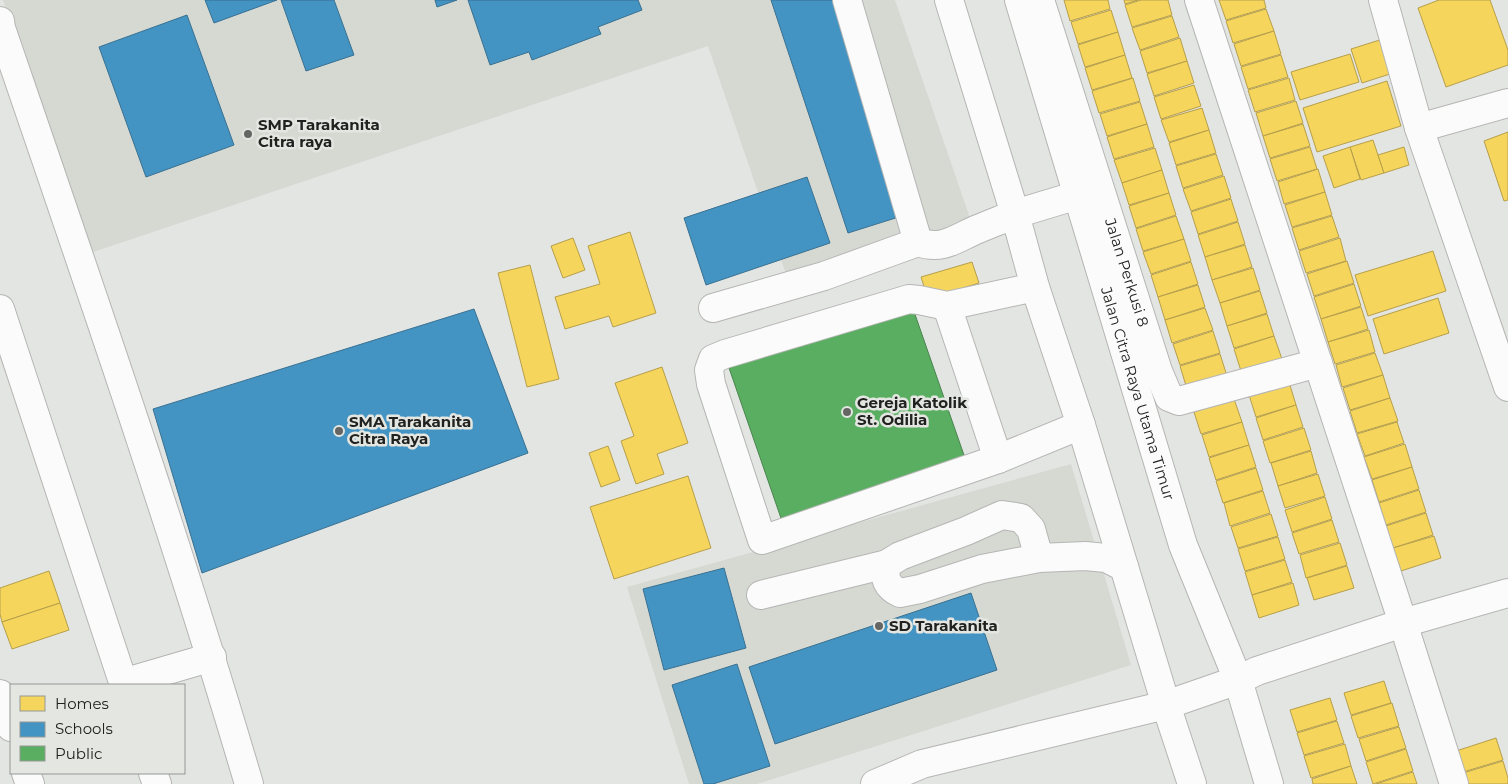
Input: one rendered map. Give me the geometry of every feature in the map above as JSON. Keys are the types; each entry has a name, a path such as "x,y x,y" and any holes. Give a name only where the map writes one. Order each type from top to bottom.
{"street":[{"path":"847,0 918,242"},
{"path":"949,0 1015,214 1035,287 1081,425 1166,705 1192,784"},
{"name":"Jalan Citra Raya Utama Timur","path":"1019,0 1183,545 1238,680 1269,784"},
{"name":"Jalan Perkusi 8","path":"1040,0 1158,371 1170,397 1179,401 1318,363"},
{"path":"1199,0 1454,784"},
{"path":"1382,0 1419,128 1501,340 1508,387"},
{"path":"0,21 4,38 81,260 212,657 250,784"},
{"path":"1419,128 1508,103"},
{"path":"713,308 824,276 918,242 928,246 949,244 976,230 1015,214 1078,195"},
{"path":"1035,287 947,306 919,300 908,300 713,359 709,370 711,384 762,540 998,459 1081,425"},
{"path":"947,306 998,459"},
{"path":"0,309 123,684 212,657"},
{"path":"761,594 887,564 900,556 1002,515 1020,518 1031,529 1038,558"},
{"path":"887,564 885,574 891,589 900,594 982,569 1038,558 1085,556 1106,558 1124,566"},
{"path":"875,784 922,764 1166,705 1238,680 1257,671 1403,624 1508,593"},
{"path":"0,694 10,724"}],"shaded area":[{"name":"SMP Tarakanita Citra raya","path":"3,0 895,0 971,221 789,283 708,46 90,253"},
{"name":"SD Tarakanita","path":"1071,464 1131,665 757,784 689,784 627,587"}],"building: Homes":[{"path":"1064,0 1108,0 1110,9 1070,21"},
{"path":"1124,0 1138,0 1125,4"},
{"path":"1141,0 1168,0 1172,15 1132,27 1125,5"},
{"path":"1219,0 1264,0 1266,8 1226,20"},
{"path":"1439,0 1490,0 1508,50 1508,65 1446,87 1418,8"},
{"path":"1266,9 1274,31 1233,43 1226,21"},
{"path":"1111,10 1118,32 1078,44 1071,22"},
{"path":"1172,16 1179,37 1140,50 1132,28"},
{"path":"1274,31 1281,54 1241,66 1234,44"},
{"path":"1118,32 1125,55 1085,67 1078,45"},
{"path":"1180,38 1187,61 1147,73 1140,51"},
{"path":"1383,39 1393,73 1362,83 1351,49"},
{"path":"1350,54 1359,82 1300,100 1291,72"},
{"path":"1125,55 1132,78 1092,90 1085,68"},
{"path":"1281,55 1288,77 1248,89 1241,67"},
{"path":"1187,61 1194,83 1154,96 1147,74"},
{"path":"1133,78 1140,101 1099,113 1092,91"},
{"path":"1289,78 1295,100 1255,112 1248,90"},
{"path":"1387,81 1401,126 1317,152 1303,108"},
{"path":"1194,85 1201,106 1161,119 1154,97"},
{"path":"1296,101 1303,123 1263,136 1256,113"},
{"path":"1140,102 1147,124 1107,136 1100,114"},
{"path":"1202,108 1209,130 1169,142 1161,120"},
{"path":"1147,124 1154,147 1114,159 1107,137"},
{"path":"1303,124 1310,146 1270,158 1263,136"},
{"path":"1209,130 1216,153 1176,165 1169,143"},
{"path":"1508,132 1508,200 1504,201 1484,141"},
{"path":"1373,140 1384,173 1361,180 1350,147"},
{"path":"1310,147 1317,169 1277,181 1270,159"},
{"path":"1350,147 1360,179 1334,188 1323,156"},
{"path":"1404,147 1409,165 1384,173 1378,155"},
{"path":"1155,148 1162,170 1122,183 1114,160"},
{"path":"1216,154 1223,175 1183,188 1176,166"},
{"path":"1318,169 1325,192 1284,204 1278,182"},
{"path":"1162,170 1169,193 1129,205 1122,183"},
{"path":"1224,176 1231,198 1191,211 1183,189"},
{"path":"1325,192 1332,215 1292,227 1285,205"},
{"path":"1169,193 1176,215 1136,228 1129,206"},
{"path":"1231,199 1238,221 1198,234 1191,212"},
{"path":"1176,216 1184,239 1143,251 1136,229"},
{"path":"1332,216 1339,237 1299,250 1292,228"},
{"path":"1238,222 1245,244 1205,257 1198,235"},
{"path":"630,232 656,313 613,327 609,316 565,329 555,297 600,284 588,246"},
{"path":"573,238 585,270 563,278 551,246"},
{"path":"1340,238 1346,261 1306,273 1299,251"},
{"path":"1184,239 1191,261 1151,274 1143,252"},
{"path":"1245,245 1252,267 1212,280 1205,257"},
{"path":"1433,251 1446,291 1368,316 1355,275"},
{"path":"1347,261 1354,283 1314,296 1307,274"},
{"path":"972,262 979,283 928,299 921,277"},
{"path":"1191,262 1198,284 1158,297 1151,275"},
{"path":"530,265 559,379 527,387 498,273"},
{"path":"1253,268 1260,290 1220,303 1212,280"},
{"path":"1354,284 1361,306 1321,319 1314,297"},
{"path":"1198,285 1205,307 1165,320 1158,297"},
{"path":"1260,291 1267,313 1227,326 1220,303"},
{"path":"1438,298 1449,333 1384,354 1373,319"},
{"path":"1361,307 1368,329 1328,342 1321,319"},
{"path":"1205,308 1213,330 1172,343 1165,320"},
{"path":"1267,314 1274,336 1234,348 1227,326"},
{"path":"1369,330 1375,352 1335,364 1328,342"},
{"path":"1213,331 1220,353 1180,365 1173,344"},
{"path":"1274,336 1282,359 1241,371 1234,349"},
{"path":"1375,353 1383,375 1342,387 1336,365"},
{"path":"1220,354 1227,376 1187,389 1180,366"},
{"path":"662,367 688,443 657,454 664,474 636,484 621,441 634,436 615,383"},
{"path":"1383,375 1390,398 1350,410 1343,388"},
{"path":"1289,382 1296,405 1256,417 1249,395"},
{"path":"1390,398 1398,421 1357,433 1350,411"},
{"path":"1234,399 1242,422 1201,434 1194,412"},
{"path":"1296,405 1303,427 1263,440 1256,418"},
{"path":"1242,422 1249,445 1209,457 1202,435"},
{"path":"1397,422 1404,443 1365,456 1357,434"},
{"path":"1304,428 1311,450 1270,463 1263,441"},
{"path":"1405,444 1412,467 1372,479 1364,457"},
{"path":"1249,445 1256,467 1216,480 1209,458"},
{"path":"608,446 620,480 601,487 589,453"},
{"path":"1311,451 1317,473 1278,486 1271,463"},
{"path":"1412,467 1419,489 1379,502 1372,480"},
{"path":"1256,468 1263,490 1223,503 1216,481"},
{"path":"1318,474 1325,496 1285,508 1278,486"},
{"path":"688,476 711,548 614,579 590,507"},
{"path":"1419,490 1426,512 1386,525 1379,503"},
{"path":"1263,491 1270,513 1230,526 1224,503"},
{"path":"1325,497 1332,519 1292,532 1285,510"},
{"path":"1426,513 1433,535 1393,548 1386,526"},
{"path":"1271,514 1278,536 1238,548 1231,527"},
{"path":"1332,520 1339,542 1299,554 1292,533"},
{"path":"1434,536 1441,558 1401,571 1393,548"},
{"path":"1278,537 1285,559 1245,571 1238,549"},
{"path":"1340,543 1347,565 1306,578 1300,555"},
{"path":"1285,560 1292,582 1252,595 1245,572"},
{"path":"1347,566 1354,588 1314,600 1307,578"},
{"path":"49,571 60,603 2,622 0,614 0,588"},
{"path":"1293,583 1299,605 1259,618 1252,595"},
{"path":"60,603 69,630 12,649 2,622"},
{"path":"1384,681 1391,703 1351,715 1344,693"},
{"path":"1330,698 1337,720 1297,732 1290,710"},
{"path":"1392,703 1399,726 1358,738 1351,716"},
{"path":"1337,721 1344,743 1304,755 1297,733"},
{"path":"1399,727 1406,748 1366,761 1359,739"},
{"path":"1496,738 1503,760 1463,772 1456,751"},
{"path":"1345,744 1351,766 1311,778 1304,756"},
{"path":"1406,749 1413,771 1373,784 1366,762"},
{"path":"1503,761 1508,784 1466,784 1463,773"},
{"path":"1351,766 1357,784 1313,784 1312,779"},
{"path":"1413,772 1417,784 1376,784"}],"building: Schools":[{"path":"205,0 277,0 214,23"},
{"path":"281,0 334,0 354,55 306,71"},
{"path":"435,0 457,0 437,7"},
{"path":"468,0 638,0 642,10 598,27 601,34 532,60 529,52 490,65"},
{"path":"771,0 834,0 905,215 848,233"},
{"path":"187,15 234,145 146,177 99,47"},
{"path":"807,177 830,243 706,285 684,218"},
{"name":"SMA Tarakanita Citra Raya","path":"474,309 528,453 202,573 153,409"},
{"path":"724,568 746,648 664,670 643,589"},
{"path":"971,593 997,670 775,744 749,667"},
{"path":"737,664 770,766 713,784 704,784 672,685"}],"building: Public":[{"name":"Gereja Katolik St. Odilia","path":"911,303 965,458 782,521 728,365"}],"place":[{"name":"SMP Tarakanita Citra raya","path":"248,134"},
{"name":"Gereja Katolik St. Odilia","path":"847,412"},
{"name":"SMA Tarakanita Citra Raya","path":"339,431"},
{"name":"SD Tarakanita","path":"879,626"}]}
